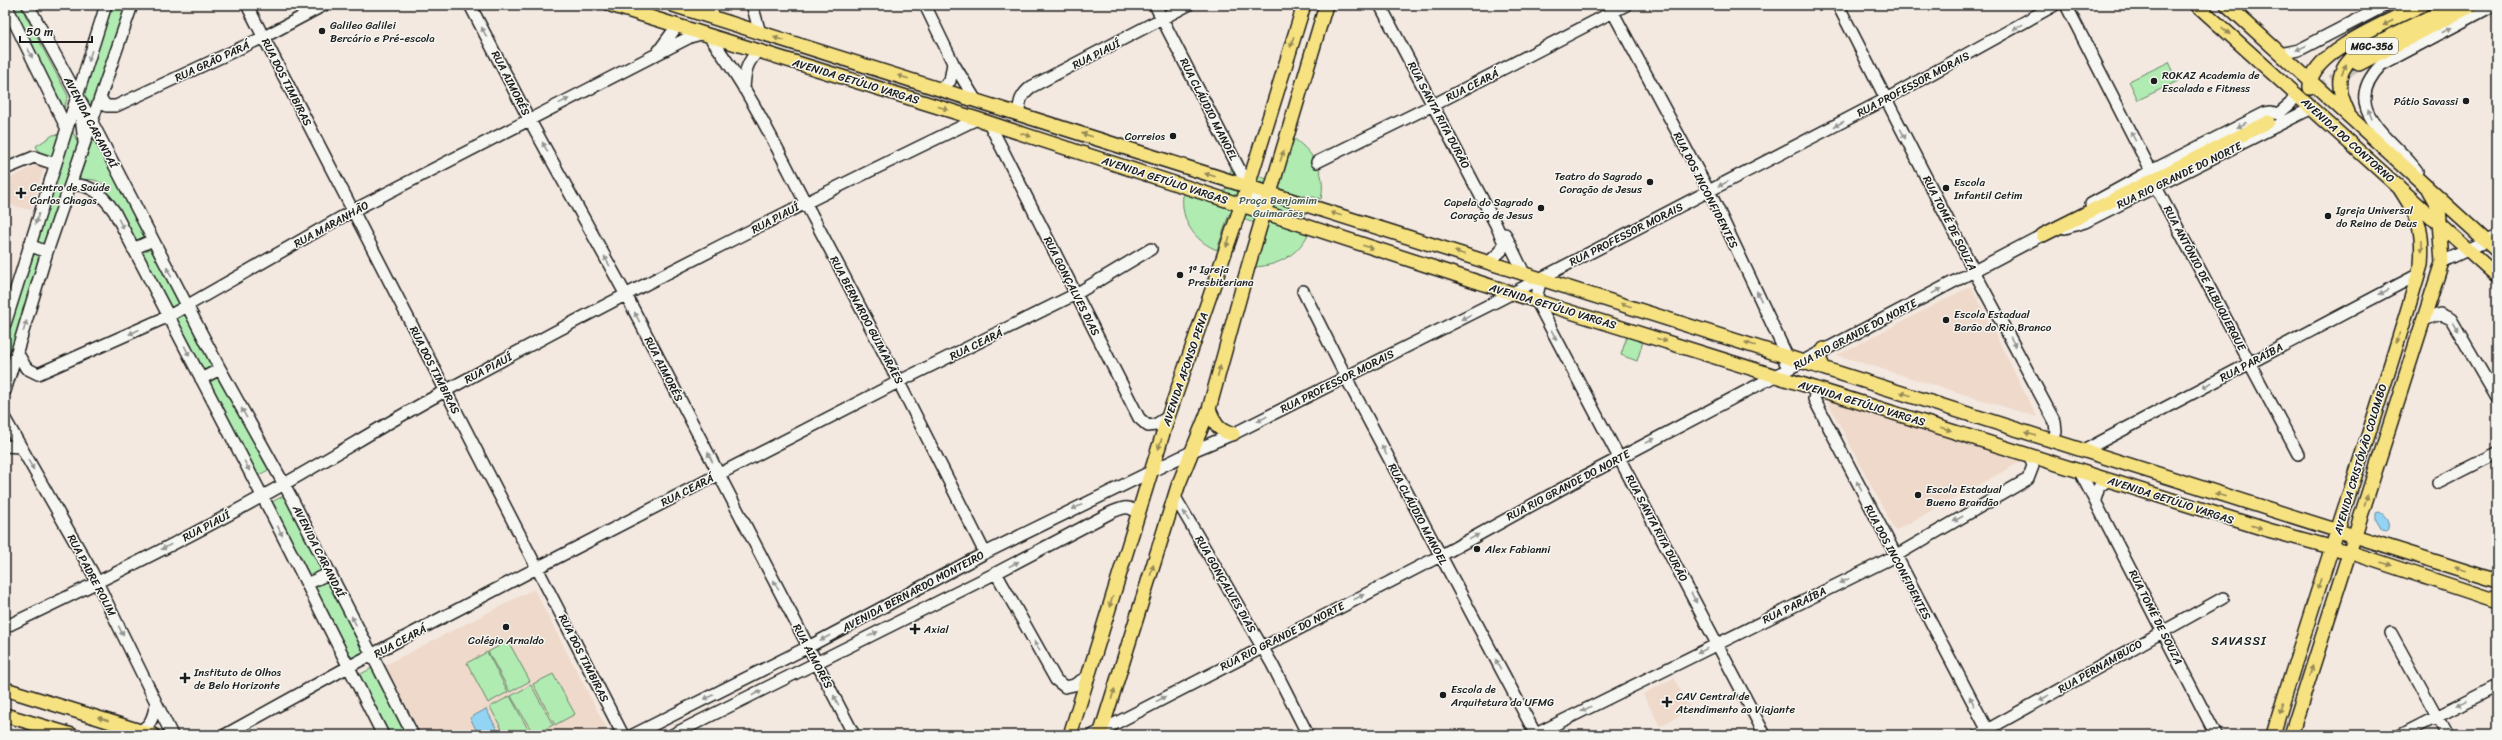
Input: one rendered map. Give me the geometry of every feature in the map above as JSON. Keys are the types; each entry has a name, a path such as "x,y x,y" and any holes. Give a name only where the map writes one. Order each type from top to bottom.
{"main road":[{"name":"AVENIDA GETÚLIO VARGAS","path":"611,5 983,121 1512,293 2268,530 2349,552 2497,601"},
{"path":"669,5 678,16 677,26"},
{"name":"AVENIDA GETÚLIO VARGAS","path":"673,5 1019,113 2497,581"},
{"name":"AVENIDA AFONSO PENA","path":"1070,735 1087,677 1140,514 1168,416 1248,186 1304,5"},
{"path":"1098,734 1175,497 1209,409 1270,193 1326,5"},
{"name":"AVENIDA DO CONTORNO","path":"2197,5 2497,276"},
{"name":"AVENIDA DO CONTORNO","path":"2227,5 2428,189 2491,238 2497,251"},
{"name":"MGC-356","path":"2310,81 2314,70 2334,50 2422,5"},
{"name":"MGC-356","path":"2352,118 2341,98 2339,83 2342,69 2348,60 2360,51 2454,5"},
{"path":"2359,64 2473,5"},
{"path":"716,19 733,42"},
{"path":"2310,81 2314,103 2322,117"},
{"path":"2043,235 2275,121"},
{"name":"AVENIDA CRISTÓVÃO COLOMBO","path":"2273,735 2418,274 2423,245 2420,227 2416,212 2398,186"},
{"name":"AVENIDA CRISTÓVÃO COLOMBO","path":"2291,735 2442,262 2438,208 2428,189"},
{"path":"1824,349 1819,359 1824,368"},
{"path":"1209,409 1216,426 1223,432 1233,434"},
{"path":"5,689 153,735"},
{"path":"5,715 72,735"}],"street":[{"name":"AVENIDA CARANDAÍ","path":"6,5 67,129"},
{"name":"AVENIDA CARANDAÍ","path":"28,5 93,124 186,307 284,484 413,735"},
{"path":"5,324 106,5"},
{"path":"5,390 48,252 93,124 132,5"},
{"name":"RUA DOS TIMBIRAS","path":"247,5 354,210 623,735"},
{"name":"RUA GRÃO PARÁ","path":"100,99 106,106 116,106 264,37 324,5"},
{"name":"RUA AIMORÉS","path":"470,5 529,118 626,295 854,735"},
{"path":"706,5 716,19"},
{"path":"754,5 753,8 760,33"},
{"path":"925,5 953,63 974,99"},
{"name":"RUA CLÁUDIO MANOEL","path":"1155,5 1248,186 1265,212"},
{"name":"RUA PIAUÍ","path":"1019,113 1019,101 1024,93 1031,87 1163,20 1188,5"},
{"name":"RUA SANTA RITA DURÃO","path":"1380,5 1434,104 1496,225 1504,244 1501,251 1488,262"},
{"name":"RUA CEARÁ","path":"1317,162 1434,104 1611,8 1626,5"},
{"name":"RUA TOMÉ DE SOUZA","path":"1838,5 1974,271 2055,422 2056,432 2052,441"},
{"name":"MGC-356","path":"2280,54 2299,50 2386,5"},
{"name":"MGC-356","path":"2428,189 2416,169 2380,133 2367,106 2365,88 2370,77 2382,65 2494,5"},
{"name":"RUA PROFESSOR MORAIS","path":"1194,450 1233,434 1512,293 1886,99 2053,6 2069,6"},
{"path":"2069,6 2150,171"},
{"name":"RUA DOS INCONFIDENTES","path":"1611,8 1709,191 1787,356"},
{"name":"RUA MARANHÃO","path":"653,57 677,26"},
{"name":"RUA MARANHÃO","path":"17,352 26,368 38,374 170,316 354,210 529,118 653,57 690,37 705,35"},
{"name":"RUA BERNARDO GUIMARÃES","path":"705,35 744,89 900,381 985,553"},
{"path":"744,89 745,69 748,61 759,50"},
{"path":"940,89 950,81 953,63"},
{"name":"RUA RIO GRANDE DO NORTE","path":"2275,121 2297,94"},
{"path":"77,95 84,129 83,151"},
{"name":"RUA RIO GRANDE DO NORTE","path":"2043,235 2085,222 2156,186 2275,121 2312,108"},
{"name":"RUA RIO GRANDE DO NORTE","path":"1098,734 1258,648 1440,556 1620,457 2043,235 2079,211 2150,171 2264,114 2271,112 2275,121"},
{"name":"RUA PIAUÍ","path":"5,627 98,583 262,496 446,390 805,202 983,121"},
{"name":"RUA GONÇALVES DIAS","path":"983,121 1076,294 1139,418 1148,426 1155,425 1168,416"},
{"path":"5,169 34,157 55,164"},
{"path":"72,184 90,187 107,202 170,316 383,735"},
{"name":"RUA ANTÔNIO DE ALBUQUERQUE","path":"2156,186 2251,362 2298,454"},
{"name":"RUA SANTA RITA DURÃO","path":"1496,225 1505,234 1524,273"},
{"path":"2442,262 2491,238"},
{"path":"133,249 153,240"},
{"path":"29,245 48,252"},
{"name":"RUA CEARÁ","path":"226,734 348,667 372,656 537,568 900,381 1076,294 1151,249"},
{"name":"RUA PARAÍBA","path":"2083,451 2418,274"},
{"path":"1536,300 1541,278"},
{"name":"RUA CLÁUDIO MANOEL","path":"1303,291 1440,556 1535,735"},
{"name":"RUA SANTA RITA DURÃO","path":"1536,300 1718,643 1765,735"},
{"path":"2424,320 2440,314 2451,319 2497,398"},
{"path":"1775,376 1787,356"},
{"path":"201,379 220,369"},
{"name":"RUA DOS INCONFIDENTES","path":"1820,390 1814,399 1985,733"},
{"name":"RUA PADRE ROLIM","path":"5,419 98,583 172,735"},
{"path":"5,446 20,447"},
{"name":"AVENIDA BERNARDO MONTEIRO","path":"633,735 808,647 985,553 1151,473 1194,450"},
{"path":"2438,483 2497,453"},
{"name":"RUA PARAÍBA","path":"1535,735 1895,556 2028,479 2033,466 2030,456"},
{"name":"RUA TOMÉ DE SOUZA","path":"2079,470 2216,735"},
{"path":"2094,500 2099,487 2108,480"},
{"path":"1103,495 1112,512"},
{"name":"RUA GONÇALVES DIAS","path":"1175,497 1258,648"},
{"name":"AVENIDA BERNARDO MONTEIRO","path":"672,735 996,573 1112,512 1125,506 1133,508 1140,514"},
{"path":"307,584 330,573"},
{"path":"996,573 1056,680 1065,686 1074,685 1087,677"},
{"name":"RUA PERNAMBUCO","path":"1985,733 2163,630 2223,598"},
{"path":"2391,633 2447,735"},
{"path":"1258,648 1272,664 1308,735"},
{"path":"2401,735 2497,686"},
{"path":"139,731 146,727 152,720 156,704"}],"shaded area":[{"name":"Centro de Saúde Carlos Chagas","path":"43,162 45,165 31,210 5,204 5,181"},
{"name":"Escola Estadual Barão do Rio Branco","path":"1971,286 2037,417 1837,355"},
{"name":"Escola Estadual Bueno Brandão","path":"1824,395 2024,460 1895,531"},
{"name":"Colégio Arnaldo","path":"534,589 607,729 596,735 422,735 385,665"},
{"name":"CAV Central de Atendimento ao Viajante","path":"1674,678 1691,710 1660,726 1643,694"}],"green space":[{"path":"10,5 20,5 68,96 64,108"},
{"path":"111,5 126,5 91,109 83,92"},
{"name":"ROKAZ Academia de Escalada e Fitness","path":"2169,62 2178,81 2138,100 2129,81"},
{"path":"73,132 79,146 5,377 5,339 61,161 40,154 36,146 53,135"},
{"path":"94,135 146,240 135,245 103,184 95,180 79,179"},
{"name":"Praça Benjamim Guimarães","path":"1292,137 1312,156 1320,171 1322,180 1321,199 1310,196 1304,218 1314,221 1305,240 1298,248 1283,260 1264,266 1253,267 1257,224 1229,214 1217,250 1199,239 1187,223 1184,213 1183,193 1186,182 1224,194 1232,166 1269,180"},
{"path":"151,246 183,305 171,312 139,252"},
{"path":"185,311 216,368 203,375 174,317"},
{"path":"1628,333 1644,338 1637,361 1621,355"},
{"path":"218,375 270,469 257,476 206,381"},
{"path":"285,495 325,572 309,581 270,503"},
{"path":"328,577 367,653 351,662 311,586"},
{"path":"508,641 530,681 510,692 488,652"},
{"path":"487,652 508,692 488,703 467,663"},
{"path":"376,666 411,735 386,735 355,677"},
{"path":"553,674 575,714 555,725 533,684"},
{"path":"531,685 553,725 534,735 511,696"},
{"path":"510,696 531,735 505,735 490,707"}],"water":[{"path":"2379,512 2384,515 2388,522 2387,531 2382,530 2376,520 2376,513"},
{"path":"486,709 500,735 479,735 470,718"}],"tunnel":[{"path":"2268,122 2359,64"}],"place":[{"name":"Galileo Galilei Bercário e Pré-escola","path":"322,31"},
{"name":"ROKAZ Academia de Escalada e Fitness","path":"2154,81"},
{"name":"Pátio Savassi","path":"2466,101"},
{"name":"Correios","path":"1173,136"},
{"name":"Teatro do Sagrado Coração de Jesus","path":"1650,182"},
{"name":"Escola Infantil Cetim","path":"1946,188"},
{"name":"Centro de Saúde Carlos Chagas","path":"21,193"},
{"name":"Capela do Sagrado Coração de Jesus","path":"1541,208"},
{"name":"Igreja Universal do Reino de Deus","path":"2328,216"},
{"name":"1ª Igreja Presbiteriana","path":"1180,275"},
{"name":"Escola Estadual Barão do Rio Branco","path":"1946,320"},
{"name":"Escola Estadual Bueno Brandão","path":"1918,495"},
{"name":"Alex Fabianni","path":"1477,549"},
{"name":"Colégio Arnaldo","path":"506,627"},
{"name":"Axial","path":"915,629"},
{"name":"Instituto de Olhos de Belo Horizonte","path":"185,678"},
{"name":"Escola de Arquitetura da UFMG","path":"1443,695"},
{"name":"CAV Central de Atendimento ao Viajante","path":"1667,702"}],"district":[{"name":"SAVASSI","path":"2239,641"}]}
